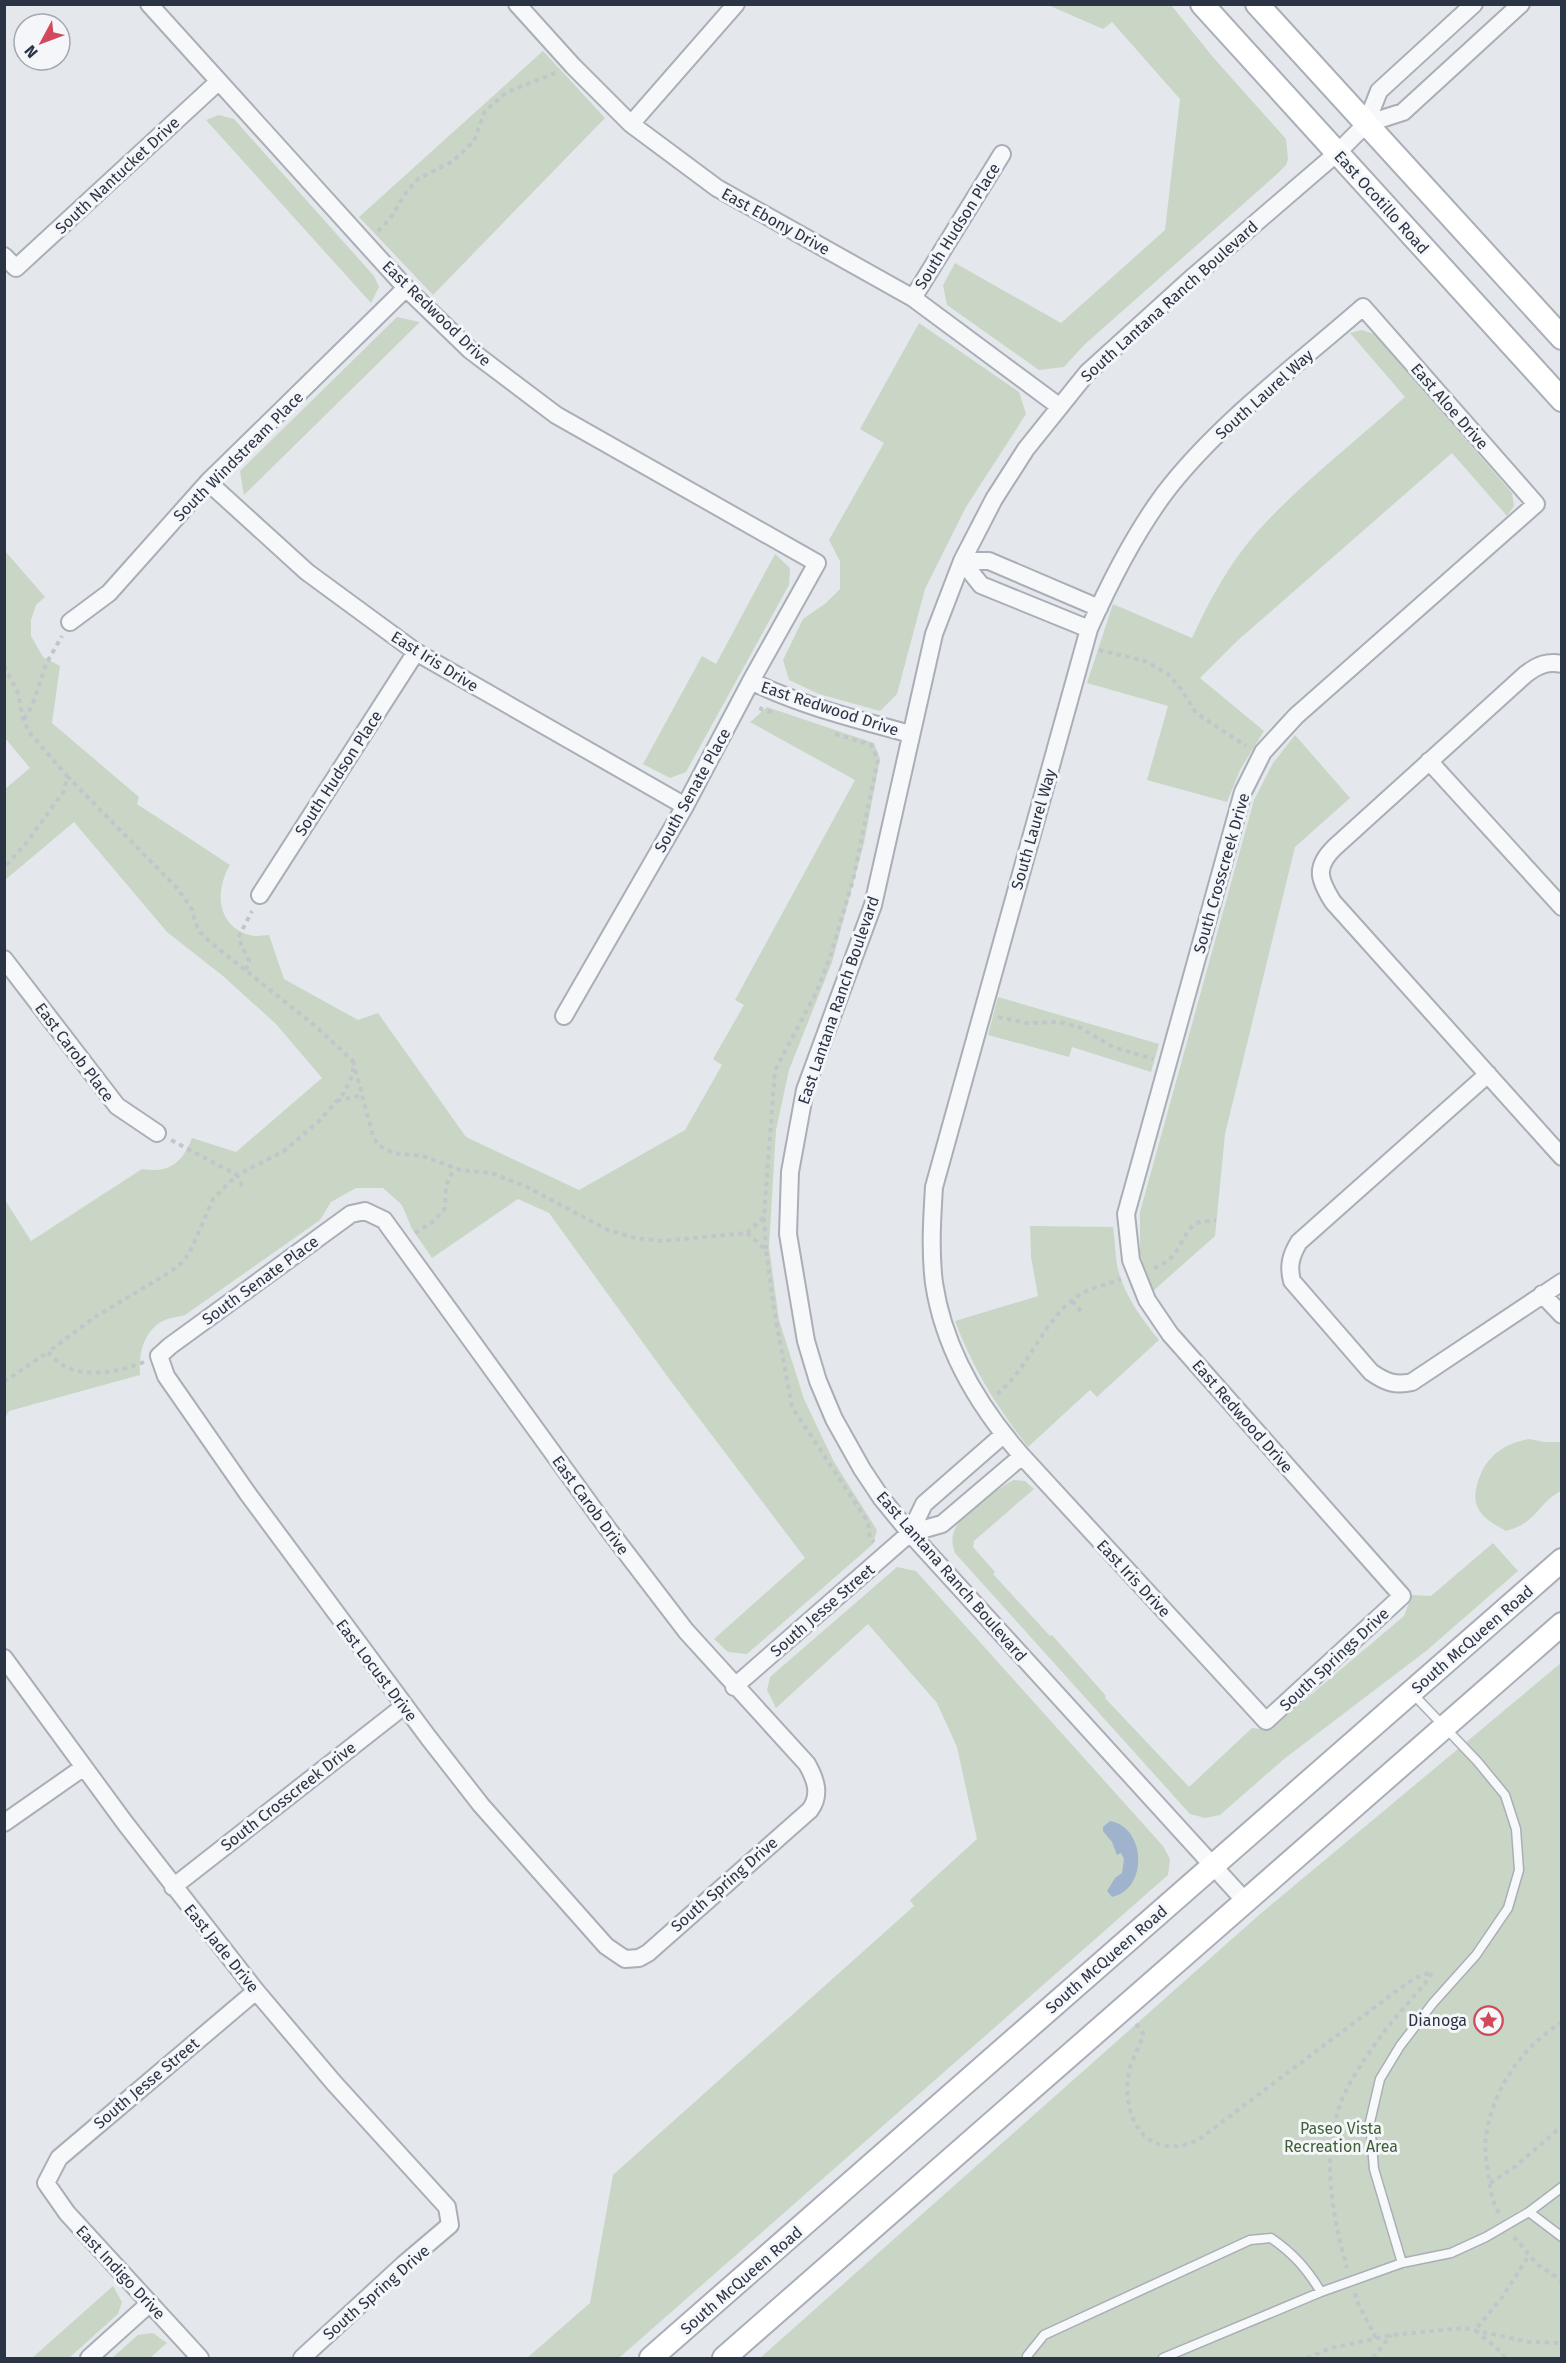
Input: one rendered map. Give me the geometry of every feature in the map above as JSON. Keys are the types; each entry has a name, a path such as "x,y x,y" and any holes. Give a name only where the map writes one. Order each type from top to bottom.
{"main road":[{"name":"East Ocotillo Road","path":"1203,4 1562,400"},
{"path":"1257,4 1562,338"},
{"name":"South McQueen Road","path":"651,2358 1562,1560"},
{"path":"724,2358 1562,1624"}],"street":[{"name":"East Redwood Drive","path":"149,4 406,288 470,350 556,415 818,563"},
{"name":"East Ebony Drive","path":"518,4 573,66 631,124 717,188 913,298 1060,407"},
{"path":"631,124 736,4"},
{"name":"South Lantana Ranch Boulevard","path":"910,734 934,634 962,561 994,499 1019,459 1087,373 1194,276 1337,153 1366,124 1379,92 1474,4"},
{"name":"South Lantana Ranch Boulevard","path":"1366,124 1403,112 1521,4"},
{"name":"South Nantucket Drive","path":"10,262 218,82"},
{"name":"South Hudson Place","path":"913,298 1002,154"},
{"name":"South Windstream Place","path":"70,622 109,593 208,482 406,288"},
{"name":"East Aloe Drive","path":"1363,307 1536,504"},
{"name":"South Laurel Way","path":"1003,1435 970,1389 947,1338 934,1283 931,1239 934,1187 1087,637 1127,549 1164,493 1220,431 1363,307"},
{"name":"East Iris Drive","path":"208,482 307,572 416,652 685,806"},
{"name":"South Crosscreek Drive","path":"1126,1214 1243,792 1261,757 1296,716 1536,504"},
{"path":"962,561 989,561 1099,608"},
{"path":"962,561 981,585 1087,637"},
{"name":"South Senate Place","path":"564,1016 685,806 751,681 818,563"},
{"name":"South Hudson Place","path":"260,894 416,652"},
{"path":"1562,664 1552,662 1539,665 1526,674 1325,855 1320,868 1322,885 1333,903 1562,1157"},
{"name":"East Redwood Drive","path":"751,681 771,691 825,710 910,734"},
{"name":"East Lantana Ranch Boulevard","path":"910,734 873,905 805,1090 790,1172 788,1234 806,1341 818,1382 834,1419 882,1499 910,1533 1246,1902"},
{"path":"1429,761 1562,907"},
{"name":"East Carob Place","path":"4,959 117,1106 157,1133"},
{"path":"1488,1074 1299,1242 1292,1253 1289,1269 1292,1281 1371,1372 1384,1381 1398,1386 1412,1382 1562,1282"},
{"name":"South Senate Place","path":"159,1356 351,1214 365,1211"},
{"name":"East Carob Drive","path":"365,1211 384,1220 399,1244 529,1418 608,1529 686,1631 734,1687 807,1764 815,1779 817,1797"},
{"name":"East Redwood Drive","path":"1126,1214 1131,1260 1136,1274 1147,1300 1170,1334 1402,1596"},
{"path":"1542,1294 1562,1315"},
{"name":"East Locust Drive","path":"159,1356 166,1376 177,1395 404,1706 481,1805 606,1946 625,1959"},
{"name":"East Iris Drive","path":"1003,1435 1266,1721"},
{"name":"South Jesse Street","path":"734,1687 910,1533 924,1504 1003,1435"},
{"name":"South Jesse Street","path":"910,1533 942,1524 1022,1456"},
{"name":"South Springs Drive","path":"1266,1721 1402,1596"},
{"name":"East Jade Drive","path":"4,1658 173,1887 256,1991 347,2098 447,2207 450,2226"},
{"name":"South Crosscreek Drive","path":"173,1887 404,1706"},
{"path":"4,1823 84,1767"},
{"name":"South Spring Drive","path":"625,1959 639,1958 648,1953 810,1810 817,1797"},
{"name":"South Jesse Street","path":"46,2183 58,2158 256,1991"},
{"name":"East Indigo Drive","path":"46,2183 67,2213 200,2358"},
{"name":"South Spring Drive","path":"302,2358 404,2264 450,2226"},
{"path":"89,2358 150,2302"}],"lane":[{"path":"1402,2263 1374,2169 1370,2122 1380,2079 1400,2046 1433,2003 1476,1955 1508,1908 1519,1870 1516,1829 1505,1795 1477,1761 1411,1692"},
{"path":"1162,2358 1321,2292 1402,2263 1451,2253 1529,2212 1562,2187"},
{"path":"1529,2212 1562,2237"},
{"path":"1027,2358 1044,2335 1250,2241 1271,2238 1286,2248 1309,2271 1321,2292"}],"path":[{"path":"365,243 390,219 407,191 418,179 453,161 474,141 485,111 507,92 573,66"},
{"path":"23,719 32,706 46,663 70,622"},
{"path":"1087,637 1117,656 1145,661 1168,674 1181,689 1196,713 1261,757"},
{"path":"4,666 18,693 23,719 29,732 67,776 177,888 192,909 195,922 205,938 337,1044 353,1061 373,1136 378,1145 393,1153 423,1156 454,1168 490,1173 525,1186 599,1226 636,1238 661,1241 747,1233 764,1217"},
{"path":"771,691 761,709 778,714"},
{"path":"766,1250 764,1217 775,1070 816,993 830,957 853,880 878,759 871,745 830,733"},
{"path":"4,868 27,842 64,791 67,776"},
{"path":"246,970 249,961 238,938 260,894"},
{"path":"981,1013 1027,1023 1060,1022 1079,1027 1113,1047 1168,1064"},
{"path":"4,1382 94,1317 183,1262 190,1252 213,1199 237,1175 284,1151 318,1122 344,1093 352,1074 353,1061"},
{"path":"337,1101 357,1095 363,1097"},
{"path":"157,1133 237,1175 242,1186"},
{"path":"399,1244 441,1214 445,1208 446,1186 454,1168"},
{"path":"983,1406 1010,1384 1031,1354 1044,1329 1061,1309 1083,1292 1161,1266 1173,1257 1188,1232 1197,1223 1216,1220"},
{"path":"1072,1301 1081,1311"},
{"path":"48,1352 65,1367 81,1371 124,1370 159,1356"},
{"path":"1123,2009 1143,2032 1142,2043 1130,2068 1128,2104 1131,2119 1150,2139 1163,2145 1180,2146 1198,2140 1408,1982 1432,1972 1428,1982 1382,2035 1357,2070 1341,2102 1335,2123 1330,2171 1332,2204 1347,2271"},
{"path":"1562,2022 1535,2041 1516,2064 1495,2100 1485,2139 1490,2193 1496,2210 1511,2234 1537,2264 1562,2281"},
{"path":"1490,2183 1516,2166 1562,2126"},
{"path":"1475,2330 1503,2296 1529,2255"},
{"path":"1355,2294 1376,2338"},
{"path":"1307,2358 1331,2348 1376,2338 1464,2328 1529,2342 1562,2343"},
{"path":"1475,2330 1505,2358"},
{"path":"1373,2358 1392,2335"}],"green space":[{"path":"1048,5 1171,5 1212,56 1286,139 1288,159 1286,165 1276,175 1084,345 1064,367 1039,370 947,305 943,285 955,263 1061,323 1165,230 1180,99 1112,22 1103,29"},
{"path":"543,51 605,118 433,295 359,217"},
{"path":"219,115 234,119 374,276 379,287 371,303 206,120"},
{"path":"397,317 420,322 244,495 240,471"},
{"path":"919,323 1019,392 1026,414 966,507 925,589 897,694 880,711 819,694 789,680 783,660 803,619 826,603 840,589 840,561 829,540 884,443 860,429"},
{"path":"1362,330 1374,334 1512,493 1514,506 1507,516 1452,453 1237,641 1200,678 1264,731 1240,770 1227,802 1147,780 1168,706 1087,683 1113,604 1192,638 1220,583 1256,533 1310,480 1405,397 1350,333"},
{"path":"5,551 45,597 36,605 31,620 31,636 43,657 60,666 52,723 139,797 137,804 230,865 222,885 221,896 222,906 230,924 250,935 269,935 284,979 358,1020 378,1013 466,1137 579,1190 685,1130 722,1065 713,1059 744,1005 735,1000 855,780 750,722 767,707 874,743 880,759 864,843 832,962 789,1070 776,1130 769,1247 779,1320 804,1399 834,1462 877,1530 873,1544 747,1654 728,1652 714,1639 805,1558 670,1380 549,1213 518,1199 432,1258 412,1229 402,1205 383,1188 356,1188 331,1202 320,1220 185,1315 161,1322 155,1327 143,1346 140,1375 9,1411 5,1418 5,1200 31,1241 142,1169 160,1170 174,1164 184,1154 192,1138 236,1152 322,1078 276,1024 223,976 167,932 74,822 5,880 5,789 30,768 5,738"},
{"path":"775,554 790,568 789,585 686,772 670,778 643,764 702,656 716,664"},
{"path":"1295,735 1350,798 1295,847 1225,1134 1215,1236 1153,1291 1140,1254 1140,1212 1254,800 1273,763"},
{"path":"998,997 1159,1044 1151,1072 1072,1047 1069,1057 988,1035"},
{"path":"1030,1226 1113,1227 1117,1265 1128,1296 1159,1340 1097,1397 1090,1390 1028,1447 987,1387 955,1321 1038,1296 1031,1257"},
{"path":"1529,1439 1561,1442 1561,1491 1547,1501 1532,1518 1506,1531 1480,1512 1475,1499 1477,1485 1484,1467 1495,1454 1510,1444"},
{"path":"1014,1480 1025,1481 1034,1489 974,1541 973,1547 995,1572 993,1574 1050,1636 1052,1635 1106,1696 1105,1698 1189,1787 1252,1728 1269,1730 1404,1616 1412,1595 1431,1596 1493,1543 1518,1571 1426,1651 1284,1759 1220,1815 1205,1818 1190,1814 955,1553 952,1538 958,1524 981,1502"},
{"path":"897,1567 916,1571 1163,1846 1170,1859 1168,1875 619,2358 527,2358 590,2303 613,2175 914,1906 910,1900 977,1839 957,1747 937,1703 868,1624 776,1708 767,1690 770,1677"},
{"name":"Paseo Vista Recreation Area","path":"1561,1663 1561,2358 760,2358 1259,1915"},
{"path":"113,2286 122,2302 118,2314 69,2358 32,2358"},
{"path":"153,2333 167,2343 150,2358 112,2358 138,2335"}],"water":[{"path":"1110,1821 1122,1826 1131,1834 1138,1858 1137,1871 1132,1883 1124,1892 1112,1897 1107,1891 1115,1878 1122,1873 1124,1859 1121,1853 1117,1855 1112,1842 1103,1831 1103,1827"}],"place":[{"name":"Dianoga","path":"1488,2020"}]}
